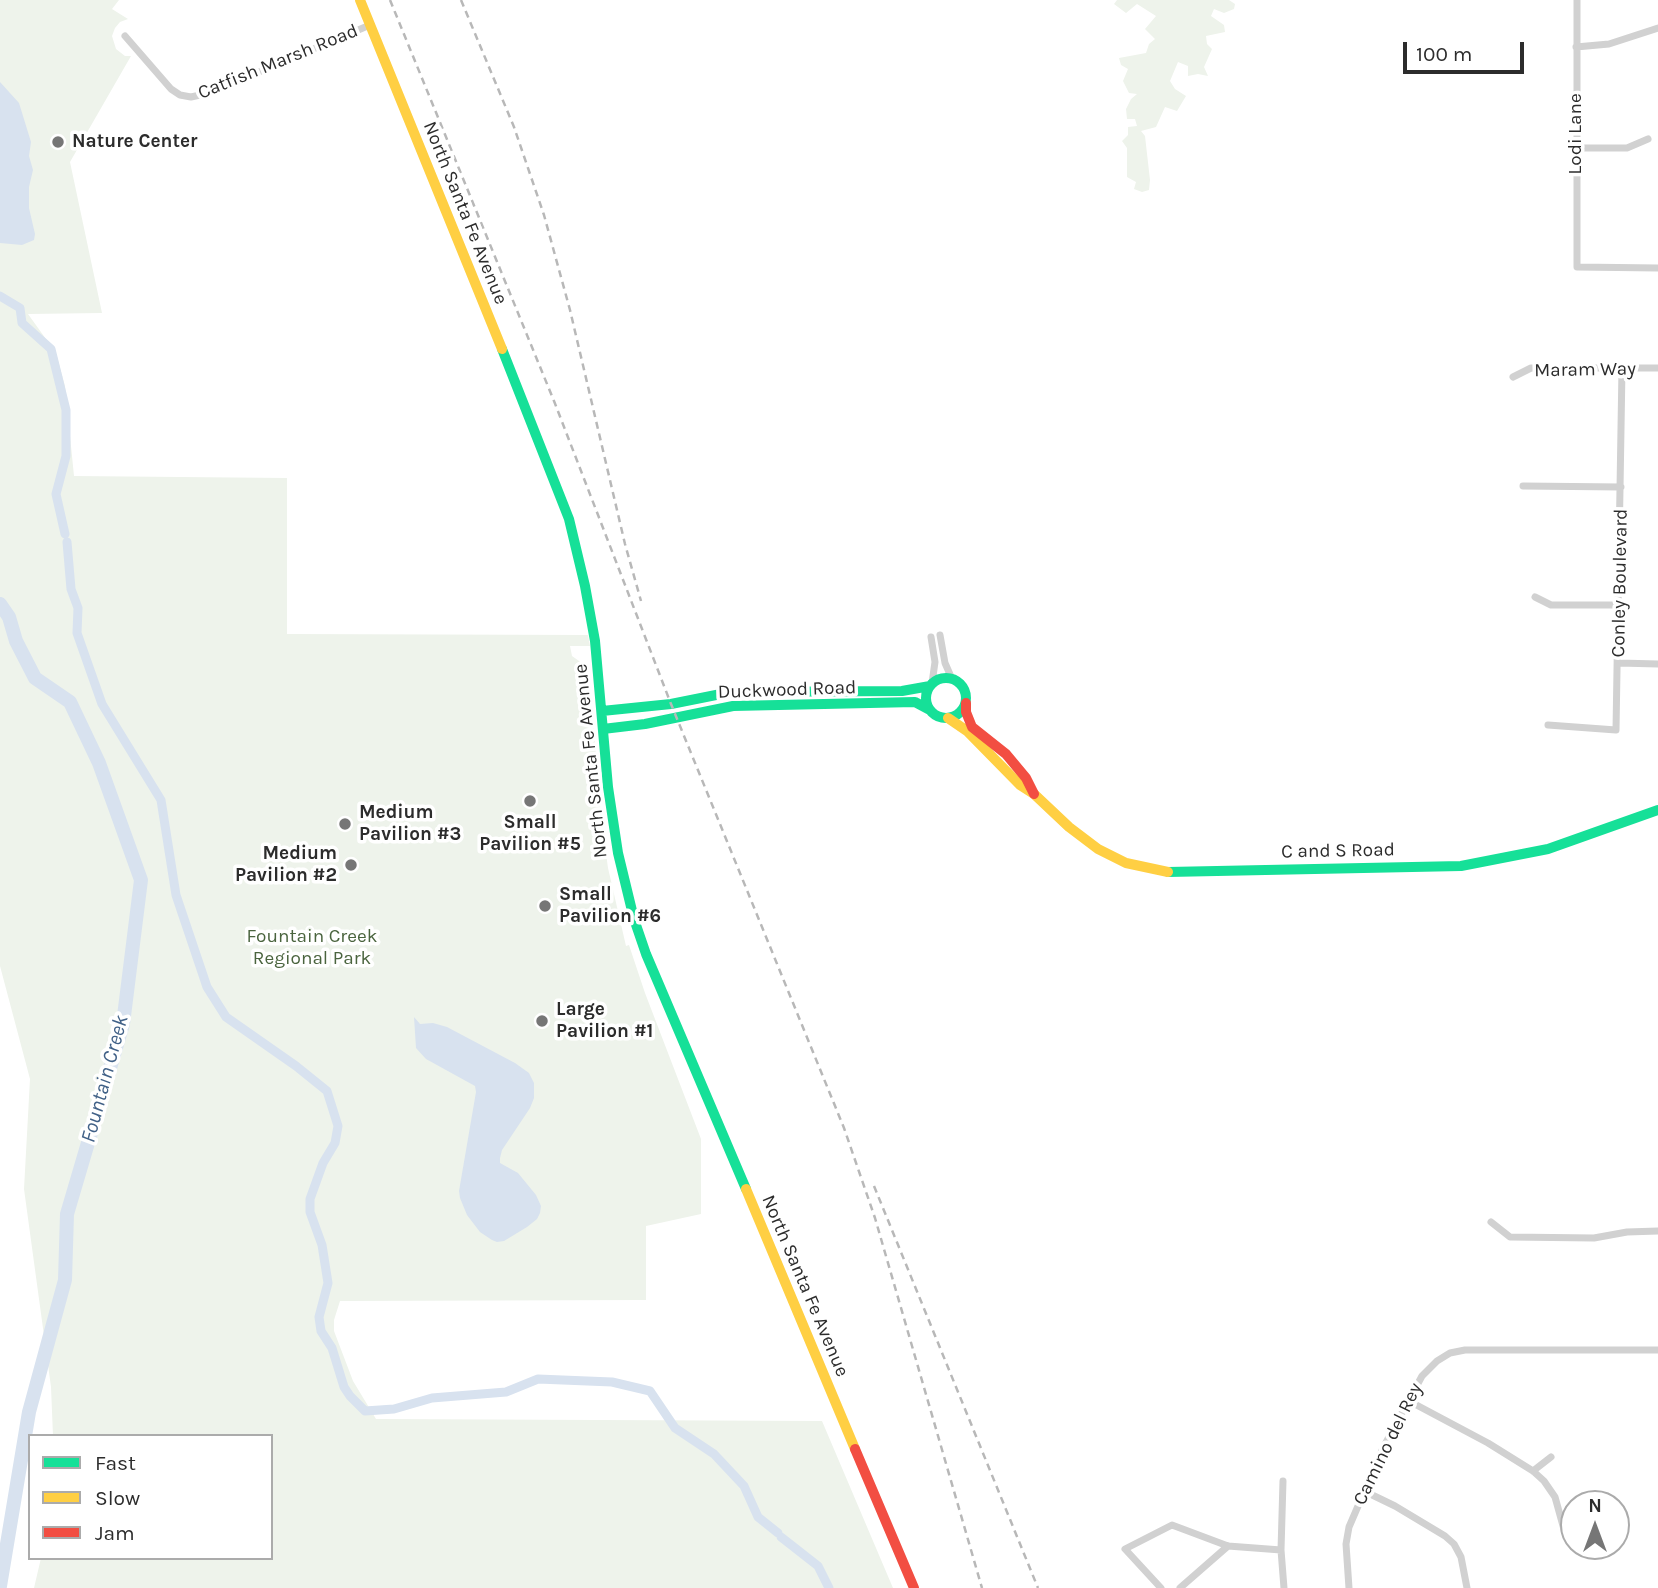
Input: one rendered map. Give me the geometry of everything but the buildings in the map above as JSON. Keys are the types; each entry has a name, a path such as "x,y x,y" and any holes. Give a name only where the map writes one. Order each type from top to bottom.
{"main road":[{"name":"North Santa Fe Avenue","path":"360,0 569,519 595,641 618,853 634,919 646,954 914,1588"},
{"path":"941,678 952,679 964,689 966,702 959,713 947,718 941,717 930,710 926,698 931,684 941,678"},
{"name":"Duckwood Road","path":"602,711 671,704 731,692 902,691 931,684"},
{"name":"Duckwood Road","path":"603,729 645,724 733,706 915,702 930,710"},
{"name":"C and S Road","path":"966,702 965,712 972,727 1006,754 1026,778 1034,794"},
{"name":"C and S Road","path":"947,718 967,731 1020,785 1098,849 1126,863 1163,872 1461,866 1548,849 1658,810"}],"street":[{"name":"Lodi Lane","path":"1577,0 1577,267 1658,268"},
{"name":"Catfish Marsh Road","path":"125,36 171,89 186,96 209,93 370,25"},
{"path":"1576,47 1609,44 1658,28"},
{"path":"1576,148 1627,148 1648,139"},
{"name":"Maram Way","path":"1513,377 1531,368 1658,368"},
{"name":"Conley Boulevard","path":"1548,725 1616,730 1622,368"},
{"path":"1523,486 1621,487"},
{"path":"1535,597 1551,605 1618,605"},
{"path":"940,635 945,663 952,679"},
{"path":"931,637 935,662 931,684"},
{"path":"1619,663 1658,664"},
{"path":"1491,1222 1510,1237 1594,1238 1628,1232 1658,1231"},
{"name":"Camino del Rey","path":"1349,1588 1346,1544 1349,1527 1383,1448 1429,1367 1450,1353 1465,1350 1658,1350"},
{"path":"1409,1401 1488,1443 1533,1471 1544,1480 1555,1497 1560,1518"},
{"path":"1533,1471 1551,1457"},
{"path":"1283,1481 1284,1588"},
{"path":"1364,1491 1445,1536 1461,1557 1467,1588"},
{"path":"1161,1588 1125,1549 1172,1525 1228,1546 1282,1550"},
{"path":"1180,1588 1228,1546"}],"green space":[{"name":"Fountain Creek Regional Park","path":"0,0 119,0 112,9 128,19 120,22 112,36 116,49 125,56 131,56 70,162 102,313 28,314 56,353 65,386 74,476 287,478 287,634 588,635 590,646 570,646 572,656 589,668 601,817 608,868 626,946 629,945 701,1139 701,1214 646,1226 646,1300 340,1301 334,1320 334,1331 353,1381 376,1419 822,1421 893,1588 34,1588 41,1560 273,1560 273,1434 53,1434 51,1387 24,1189 30,1079 0,966"},
{"path":"1117,0 1229,0 1235,4 1234,9 1224,13 1214,9 1211,16 1224,25 1225,32 1206,36 1207,44 1212,49 1204,67 1208,76 1188,76 1188,66 1178,62 1170,81 1175,89 1186,96 1177,111 1165,107 1156,127 1141,131 1145,136 1150,180 1149,190 1142,192 1134,189 1136,182 1127,177 1127,148 1122,141 1128,135 1128,127 1137,126 1135,119 1127,119 1126,109 1137,94 1129,93 1123,81 1128,69 1121,65 1119,58 1146,53 1149,44 1155,39 1145,29 1156,16 1137,4 1126,13 1114,4"}],"shaded area":[{"path":"0,82 19,103 31,142 29,156 33,170 29,187 29,208 35,234 34,240 22,245 0,243"},
{"path":"414,1017 420,1024 433,1023 447,1027 515,1063 529,1073 534,1083 534,1098 530,1108 502,1150 500,1163 518,1173 536,1195 541,1206 540,1213 527,1227 504,1241 497,1242 480,1232 467,1215 460,1198 475,1086 426,1059 416,1048"}],"waterway":[{"path":"0,296 20,308 22,323 51,349 66,410 66,456 56,494 65,534"},
{"path":"67,542 71,589 78,608 77,633 102,704 161,800 176,895 207,987 226,1017 327,1091 338,1126 335,1143 323,1163 310,1199 310,1212 322,1245 328,1283 319,1317 321,1331 332,1348 344,1387 350,1396 365,1411 394,1409 432,1398 506,1392 538,1379 612,1382 650,1391 675,1428 714,1454 744,1486 758,1517 778,1533"},
{"name":"Fountain Creek","path":"0,604 9,617 16,641 35,678 70,702 99,763 141,880 123,1024 67,1214 65,1280 29,1412 0,1586"},
{"path":"781,1537 818,1566 829,1588"}],"railway":[{"path":"390,0 554,401 671,704 844,1128 875,1218 982,1588"},
{"path":"461,0 514,127 544,215 641,601"},
{"path":"874,1186 1038,1588"}],"traffic: fast":[{"path":"502,349 569,519 585,586 595,641 608,787 618,853 634,919 646,954 746,1189"},
{"path":"946,678 954,679 960,684 965,690 966,698 965,706 960,712 954,717 946,718 938,717 932,712 927,706 926,698 927,690 932,684 938,679 946,678"},
{"path":"602,711 671,704 731,692 902,691 930,686"},
{"path":"603,729 645,724 733,706 915,702 930,710"},
{"path":"1168,872 1461,866 1548,849 1658,810"}],"traffic: slow":[{"path":"360,0 502,349"},
{"path":"948,718 967,731 1020,785 1098,849 1126,863 1168,872"},
{"path":"746,1189 855,1449"}],"traffic: jam":[{"path":"966,703 966,712 972,727 1006,754 1026,778 1034,794"},
{"path":"855,1449 914,1588"}],"place":[{"name":"Nature Center","path":"58,142"},
{"name":"Small Pavilion #5","path":"530,801"},
{"name":"Medium Pavilion #3","path":"345,824"},
{"name":"Medium Pavilion #2","path":"351,865"},
{"name":"Small Pavilion #6","path":"545,906"},
{"name":"Large Pavilion #1","path":"542,1021"}]}
